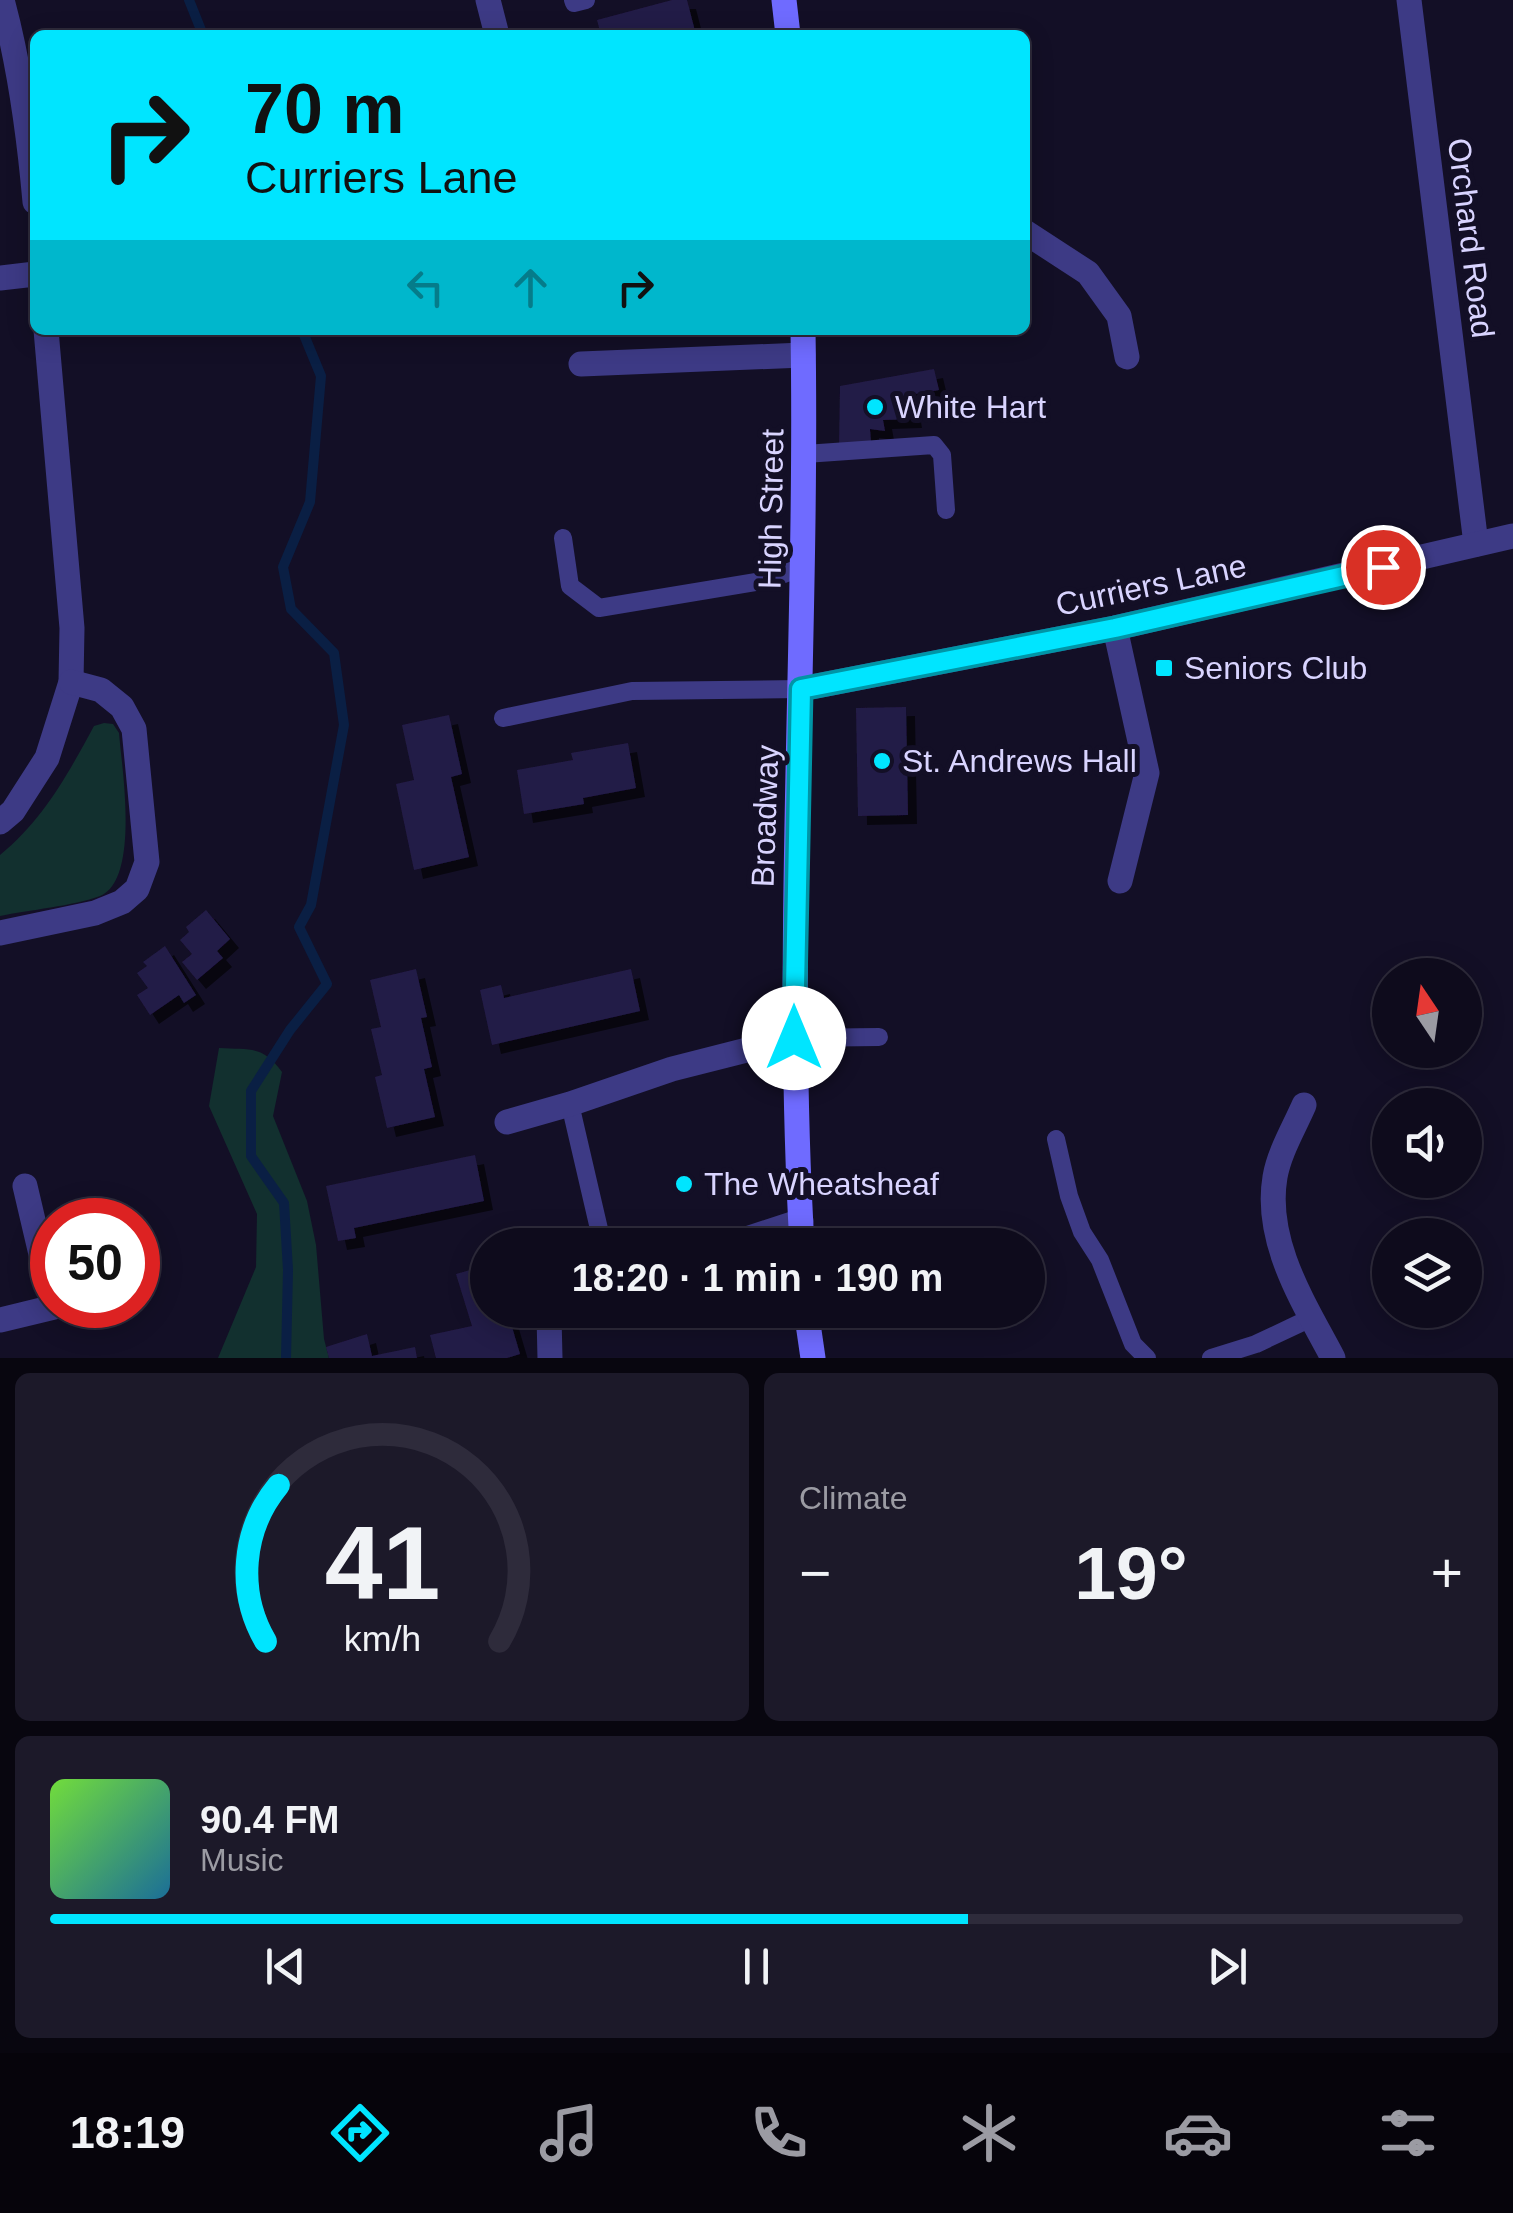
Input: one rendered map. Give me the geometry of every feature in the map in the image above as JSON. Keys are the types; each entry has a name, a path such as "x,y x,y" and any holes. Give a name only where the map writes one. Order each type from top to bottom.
{"main road":[{"path":"784,0 787,30"},
{"name":"High Street","path":"801,689 803,342"},
{"name":"Broadway","path":"801,689 794,1038 802,1228"},
{"path":"809,1328 814,1358"}],"street":[{"path":"2,0 22,95 30,161"},
{"path":"488,0 496,30"},
{"name":"Orchard Road","path":"1409,0 1476,544"},
{"path":"1030,235 1088,273 1120,316 1127,357"},
{"path":"0,278 30,275"},
{"path":"0,822 13,811 47,758 71,682 72,628 46,335"},
{"path":"581,364 803,342"},
{"name":"Curriers Lane","path":"801,689 1115,628 1513,536"},
{"path":"1115,628 1147,772 1120,881"},
{"path":"0,933 95,913 122,902 137,889 147,862 134,729 122,706 101,690 71,682"},
{"path":"506,1122 672,1069 794,1038"},
{"path":"1304,1105 1275,1173 1272,1201 1287,1272 1333,1358"},
{"path":"25,1186 30,1207"},
{"path":"0,1320 30,1313"},
{"path":"549,1328 550,1358"}],"lane":[{"path":"573,0 586,0"},
{"path":"805,454 934,445 942,455 946,510"},
{"path":"563,538 570,586 599,608 768,580 802,567"},
{"path":"504,718 632,691 801,689"},
{"path":"794,1038 879,1037"},
{"path":"570,1104 599,1228"},
{"path":"1056,1139 1082,1232 1100,1260 1132,1344 1147,1358"},
{"path":"1210,1358 1256,1344 1312,1318"}],"green space":[{"path":"113,724 119,733 125,796 124,846 112,886 89,899 0,916 0,855 42,811 94,726"},
{"path":"219,1048 262,1053 282,1072 273,1116 307,1201 329,1358 218,1358 256,1267 257,1214 209,1106"}],"building":[{"path":"672,0 687,0 695,30 600,30 597,20"},
{"name":"White Hart","path":"934,369 939,390 909,395 913,419 883,420 885,431 870,429 871,444 839,447 840,386"},
{"name":"St. Andrews Hall","path":"906,707 908,815 858,816 856,708"},
{"path":"449,715 462,774 451,777 469,857 414,870 396,784 414,780 402,725"},
{"path":"628,743 636,788 583,798 584,804 524,814 517,770 573,760 571,753"},
{"path":"206,910 230,939 217,951 223,958 197,980 182,962 192,954 180,940 189,932 186,927"},
{"path":"165,946 196,995 184,1003 179,995 150,1015 137,995 148,988 137,973 147,966 143,962"},
{"path":"416,969 427,1017 421,1018 432,1067 424,1069 435,1117 387,1128 375,1077 382,1075 371,1029 381,1027 370,980"},
{"path":"631,969 640,1011 492,1045 480,990 501,985 504,998"},
{"path":"475,1155 484,1201 354,1228 356,1238 338,1241 326,1186"},
{"path":"470,1270 470,1320 456,1274"},
{"path":"470,1326 512,1328 520,1354 507,1358 436,1358 430,1335"},
{"path":"367,1334 372,1356 415,1347 417,1358 329,1358 326,1347"}],"waterway":[{"path":"189,0 201,30"},
{"path":"286,1358 288,1270 284,1203 251,1156 251,1091 290,1030 327,984 299,927 311,905 344,725 334,653 291,609 283,567 310,502 321,376 304,335"}],"place":[{"name":"White Hart","path":"875,407"},
{"name":"Seniors Club","path":"1164,668"},
{"name":"St. Andrews Hall","path":"882,761"},
{"name":"The Wheatsheaf","path":"684,1184"}],"route":[{"path":"794,1038 801,689 1115,628 1383,567"}]}
